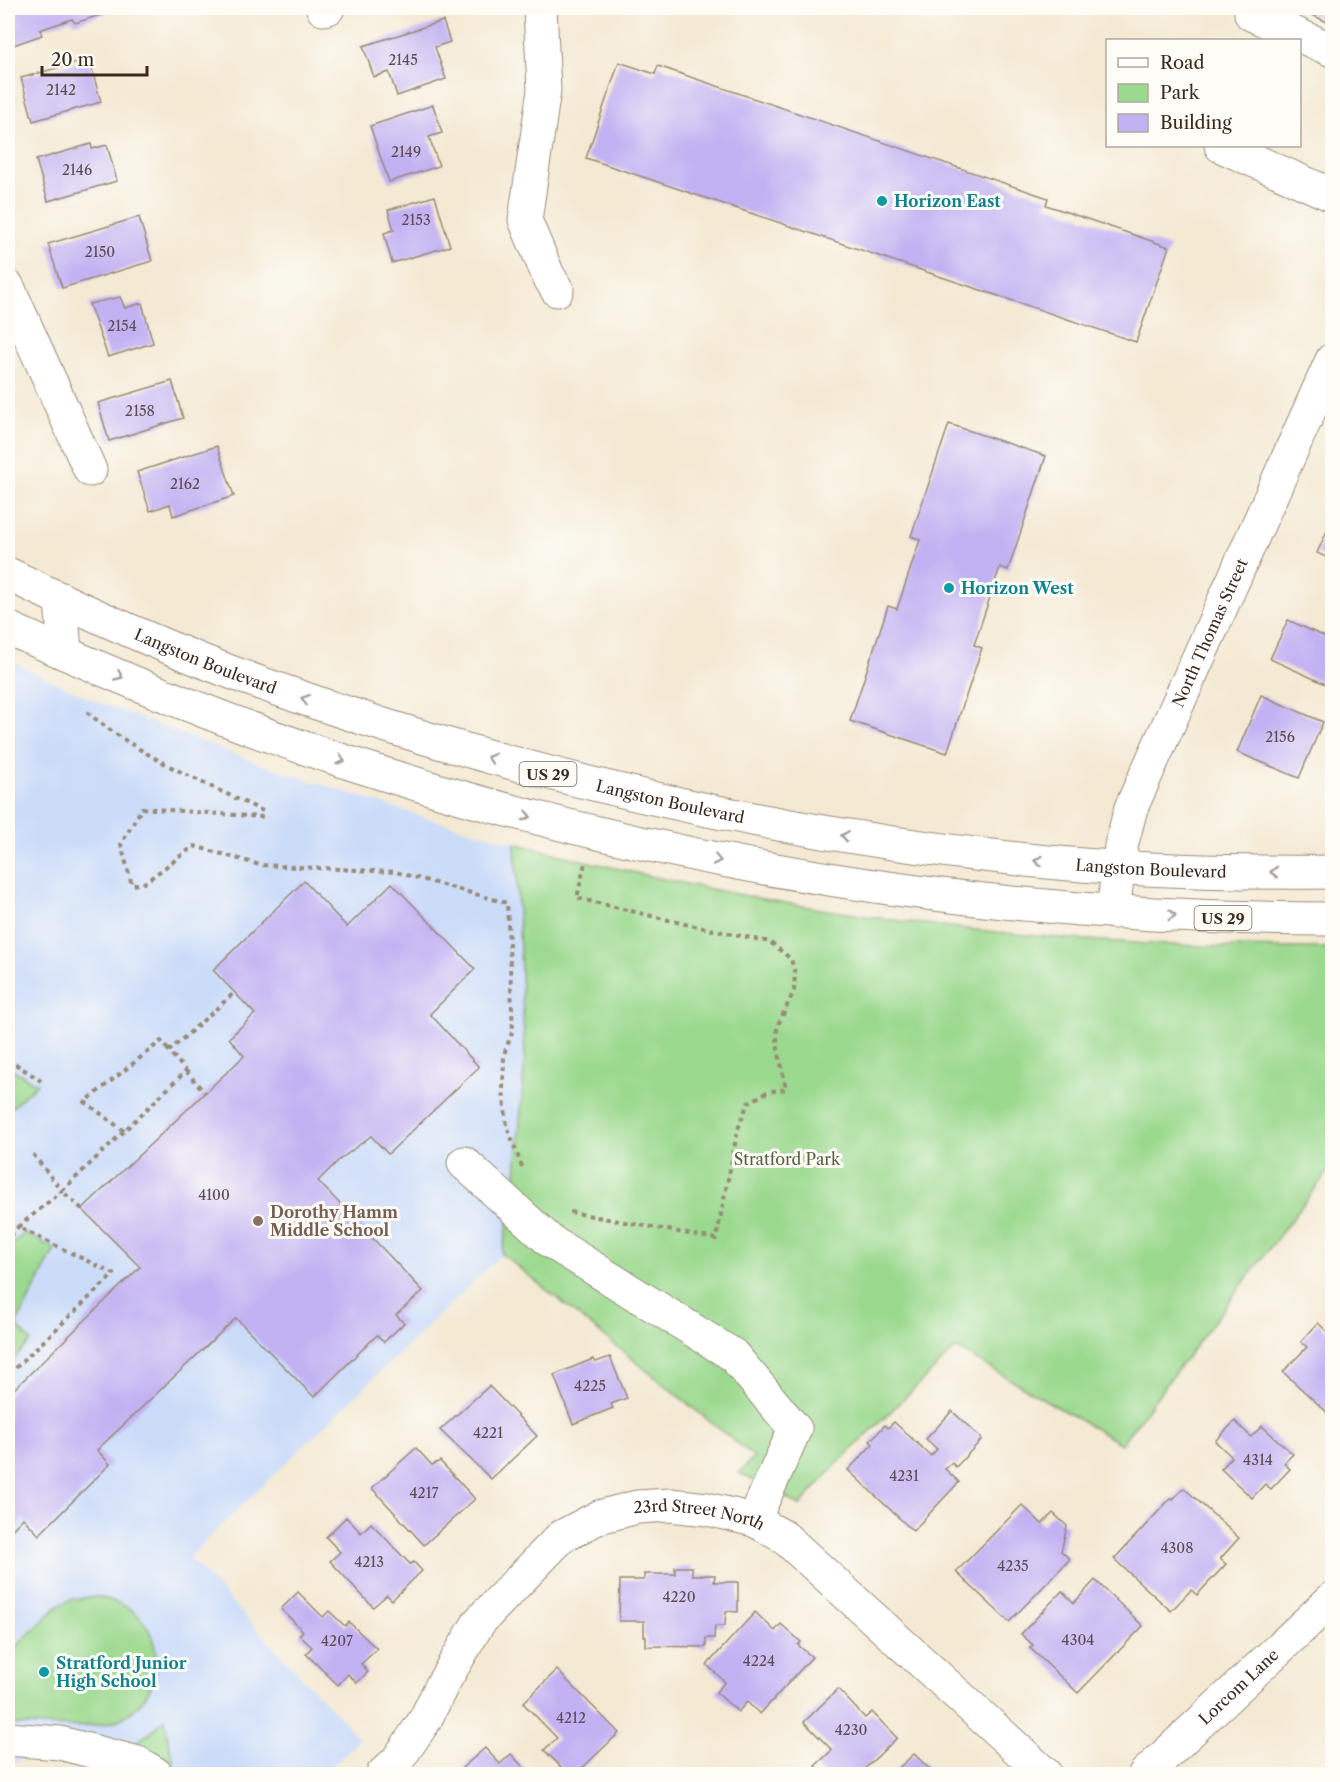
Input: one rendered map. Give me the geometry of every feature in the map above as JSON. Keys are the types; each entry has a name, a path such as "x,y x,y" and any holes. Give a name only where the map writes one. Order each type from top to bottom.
{"main road":[{"path":"540,8 544,90 525,220 556,290"},
{"path":"1248,21 1300,39"},
{"path":"1301,39 1332,50"},
{"path":"1223,147 1332,195"},
{"path":"8,287 90,470"},
{"name":"North Thomas Street","path":"1113,912 1124,829 1131,808 1332,360"},
{"name":"Langston Boulevard","path":"8,574 194,657 279,690 429,740 607,789 752,819 891,843 1040,861 1182,870 1332,872"},
{"path":"61,599 65,653"},
{"name":"US 29","path":"8,628 172,698 346,762 496,808 657,848 786,873 969,899 1113,912 1229,918 1332,919"},
{"path":"464,1163 550,1241 733,1355 795,1429 754,1520"},
{"name":"23rd Street North","path":"383,1774 397,1761 425,1720 478,1622 561,1538 599,1517 637,1507 670,1505 707,1509 754,1520 784,1537 1045,1774"},
{"name":"Lorcom Lane","path":"1145,1774 1332,1599"},
{"path":"8,1739 60,1743 138,1763 156,1774"}],"path":[{"path":"87,712 103,725 171,768 263,811 261,817 142,808 121,844 132,885 144,883 194,846 260,865 396,872 507,903 513,1030 504,1054 503,1090 507,1126 523,1170"},
{"path":"565,1215 565,1210 716,1239 738,1129 748,1103 767,1092 786,1089 777,1044 777,1027 794,991 795,973 791,959 770,942 652,917 577,898 586,862"},
{"path":"169,1051 234,993"},
{"path":"124,1131 85,1102 161,1041 205,1093"},
{"path":"8,1059 42,1081"},
{"path":"8,1238 62,1191 186,1071"},
{"path":"32,1154 62,1191 82,1209"},
{"path":"8,1222 114,1275 8,1375"},
{"path":"8,1369 8,1375"}],"shaded area":[{"name":"Dorothy Hamm Middle School","path":"8,660 95,701 268,767 426,818 515,843 525,1057 515,1187 502,1254 189,1557 359,1738 352,1748 323,1774 96,1774 38,1760 20,1760 8,1764"}],"green space":[{"name":"Stratford Park","path":"515,843 716,890 920,923 1023,935 1126,943 1332,948 1332,1166 1121,1444 956,1348 837,1464 800,1505 739,1473 754,1457 502,1254 515,1187 525,1057"},
{"path":"8,1067 37,1084 8,1111"},
{"path":"25,1233 55,1249 16,1325 31,1341 11,1362 8,1362 8,1248"},
{"path":"97,1597 117,1603 135,1613 146,1625 153,1639 156,1669 145,1697 135,1709 122,1718 97,1725 66,1727 8,1724 8,1654 58,1606 72,1599"},
{"path":"165,1719 174,1764 172,1769 133,1745"}],"building":[{"path":"8,8 106,8 107,13 75,23 72,19 40,30 42,35 8,47"},
{"path":"1296,8 1332,8 1332,24"},
{"path":"443,21 450,42 435,47 446,79 397,96 389,72 374,77 363,46"},
{"path":"89,59 101,102 33,121 21,78"},
{"name":"Horizon East","path":"619,62 655,74 658,66 1048,198 1046,205 1169,247 1136,342 586,158"},
{"path":"433,105 442,133 429,137 439,166 389,182 370,126"},
{"path":"91,144 92,149 107,145 117,181 48,201 36,160"},
{"path":"435,196 450,246 392,263 384,233 394,230 388,210"},
{"path":"139,217 152,261 62,288 48,244"},
{"path":"120,297 125,308 142,303 153,343 108,357 89,304"},
{"path":"172,381 183,418 109,441 98,403"},
{"name":"Horizon West","path":"949,424 1046,456 1008,570 1000,567 974,645 982,648 947,753 850,721 888,606 897,609 920,540 911,536"},
{"path":"217,446 234,496 173,516 170,504 150,511 137,472"},
{"path":"1332,520 1332,560 1317,553"},
{"path":"1288,620 1332,640 1332,687 1270,659"},
{"path":"1261,695 1323,722 1299,778 1237,752"},
{"name":"Dorothy Hamm Middle School","path":"304,881 347,927 392,883 475,969 430,1014 479,1067 388,1154 371,1136 338,1161 318,1181 423,1291 396,1315 404,1323 384,1342 377,1335 314,1397 236,1318 97,1450 110,1464 39,1535 23,1518 8,1534 8,1395 140,1267 82,1209 244,1056 229,1038 255,1014 213,970"},
{"path":"1318,1323 1332,1336 1332,1412 1330,1415 1283,1372 1307,1347 1301,1342"},
{"path":"610,1357 627,1398 611,1404 613,1408 573,1424 554,1375 593,1359 596,1362"},
{"path":"489,1386 537,1436 491,1479 440,1430"},
{"path":"952,1411 982,1439 956,1467 952,1463 945,1469 959,1482 913,1531 848,1470 873,1444 870,1441 885,1425 888,1428 894,1422 931,1456 937,1449 926,1439"},
{"path":"1235,1421 1251,1437 1262,1426 1293,1454 1284,1463 1290,1469 1271,1489 1265,1484 1252,1498 1221,1469 1232,1457 1215,1441"},
{"path":"416,1448 432,1465 440,1461 475,1499 424,1545 372,1488"},
{"path":"1184,1488 1239,1538 1220,1559 1226,1564 1197,1595 1191,1590 1171,1611 1114,1559 1171,1498 1173,1499"},
{"path":"1022,1505 1042,1524 1053,1513 1067,1526 1061,1551 1070,1559 1009,1622 956,1572"},
{"path":"346,1517 361,1533 371,1523 410,1564 414,1562 422,1571 392,1600 387,1595 373,1607 330,1561 340,1552 326,1537"},
{"path":"675,1567 692,1567 692,1575 715,1575 714,1582 738,1582 738,1612 726,1611 725,1626 715,1626 714,1638 706,1638 706,1647 646,1646 644,1621 619,1621 620,1580 644,1580 644,1574 675,1574"},
{"path":"1095,1580 1143,1626 1078,1693 1030,1648 1033,1645 1021,1634 1062,1591 1074,1603"},
{"path":"298,1592 323,1617 329,1611 345,1626 349,1622 377,1649 361,1664 368,1672 357,1683 348,1674 338,1685 306,1654 312,1647 299,1635 303,1631 281,1609"},
{"path":"755,1612 775,1631 781,1624 801,1642 798,1645 812,1657 760,1714 747,1702 738,1712 716,1692 725,1682 707,1665"},
{"path":"557,1670 619,1733 576,1774 568,1774 544,1750 557,1738 523,1703"},
{"path":"838,1689 865,1718 872,1712 897,1738 859,1774 823,1774 815,1766 832,1750 804,1722"},
{"path":"485,1748 500,1764 511,1754 530,1774 468,1774 462,1768"},
{"path":"914,1754 935,1774 892,1774"}],"place":[{"name":"Horizon East","path":"882,201"},
{"name":"Horizon West","path":"949,588"},
{"name":"Dorothy Hamm Middle School","path":"258,1221"},
{"name":"Stratford Junior High School","path":"44,1672"}]}
